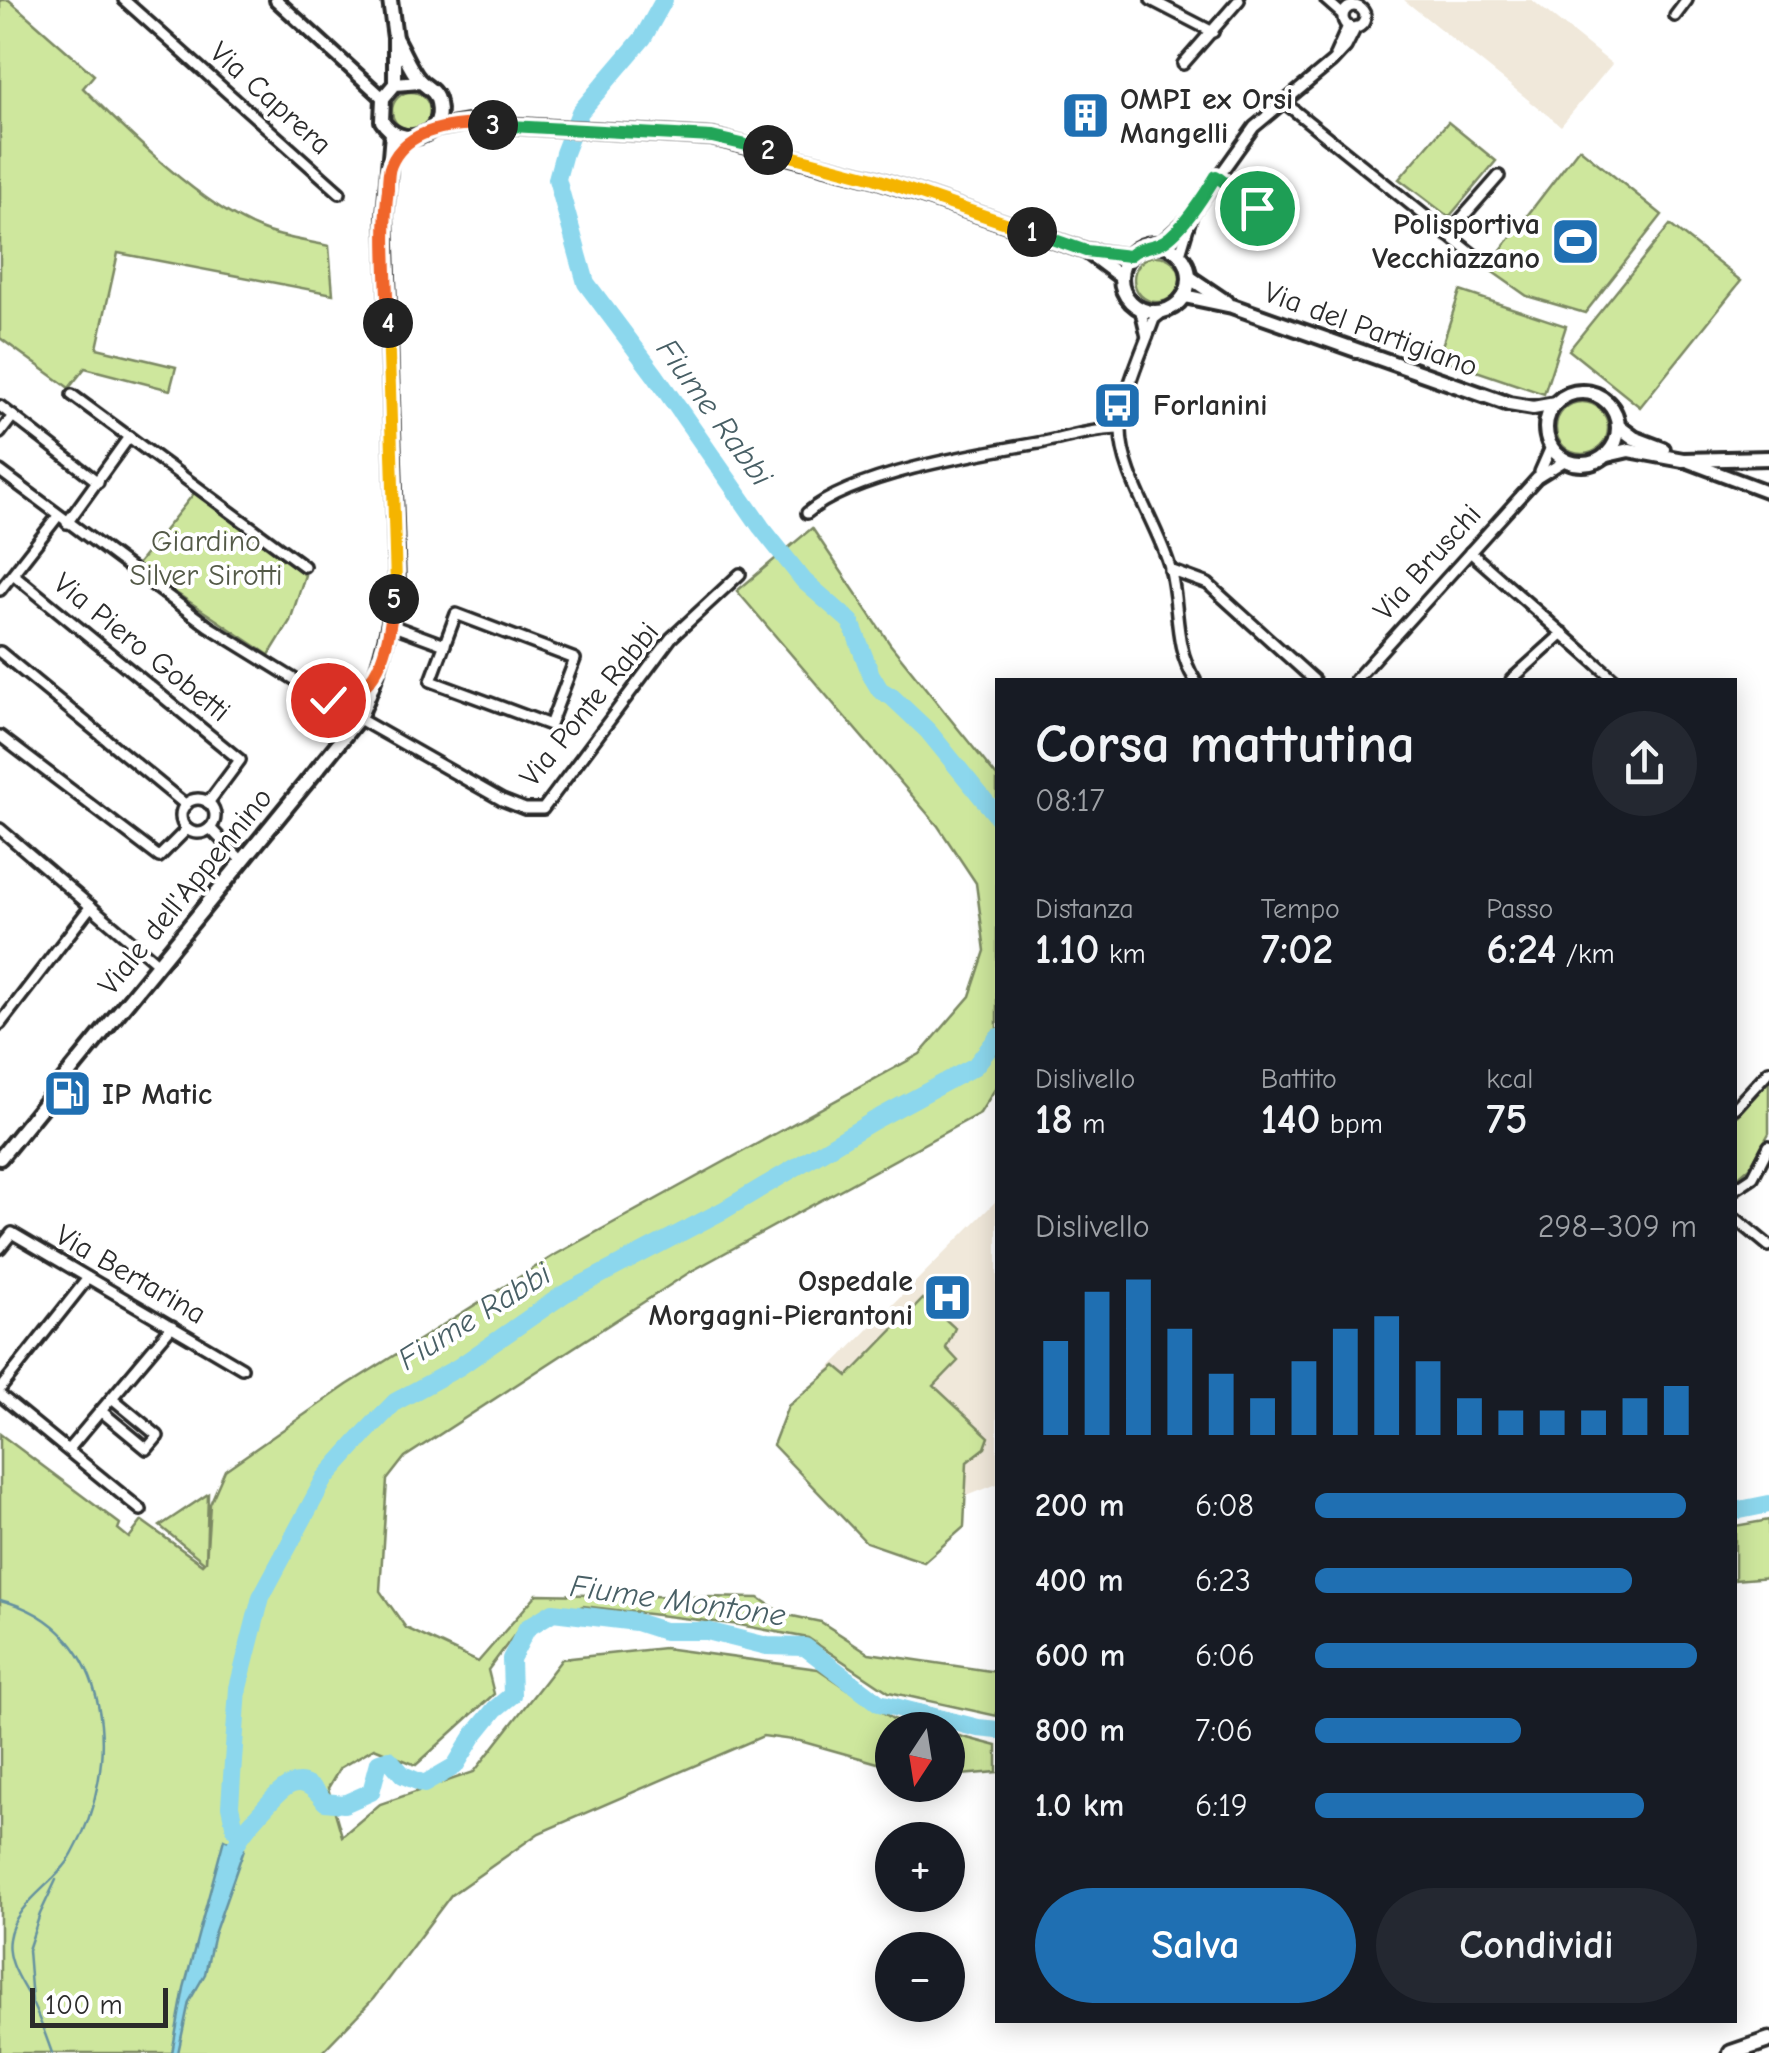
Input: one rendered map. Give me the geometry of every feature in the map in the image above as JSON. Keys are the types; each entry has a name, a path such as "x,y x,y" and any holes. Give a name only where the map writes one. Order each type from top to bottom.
{"main road":[{"path":"390,0 396,38 396,84"},
{"path":"396,38 420,82"},
{"path":"382,98 403,80 420,82 432,90 438,102 439,112 432,129"},
{"name":"Viale dell'Appennino","path":"0,1158 359,718 375,678 390,625 396,584 384,216 392,133 382,121 382,98"},
{"path":"438,102 467,124"},
{"path":"390,165 412,139 432,129 467,124 712,137 874,178 1086,251 1129,256"},
{"path":"392,133 412,139"},
{"path":"1159,244 1180,254 1189,277 1184,296 1164,311 1140,308 1126,295 1121,277 1129,256 1142,246 1159,244"},
{"path":"1086,251 1121,277"},
{"name":"Via del Partigiano","path":"1189,277 1232,306"},
{"name":"Via del Partigiano","path":"1184,296 1232,306 1494,399 1533,408 1554,404"},
{"path":"1605,456 1617,438 1618,426 1611,406 1594,394 1572,393 1554,404 1546,429 1552,448 1566,460 1586,464 1629,450 1683,460 1769,458"},
{"name":"Via del Partigiano","path":"1494,399 1546,429"},
{"path":"1618,426 1646,444 1725,460"},
{"path":"1731,2053 1769,2040"}],"street":[{"name":"Via Caprera","path":"124,0 340,193"},
{"path":"276,0 382,98"},
{"path":"1151,0 1213,32"},
{"path":"1183,64 1239,0"},
{"path":"1326,0 1352,27"},
{"path":"1159,244 1192,214 1254,127 1332,62 1352,27 1364,20 1362,10 1369,0"},
{"path":"1675,16 1687,0"},
{"path":"1343,15 1350,6 1362,10"},
{"path":"1285,103 1480,261"},
{"path":"1216,176 1257,208"},
{"path":"1448,235 1498,176"},
{"path":"1180,254 1192,214"},
{"path":"1140,308 1147,340"},
{"path":"1164,311 1154,320 1122,411 1120,430 1128,462 1170,570 1180,644 1194,678"},
{"path":"72,395 304,566"},
{"path":"0,406 98,482"},
{"path":"0,433 13,416"},
{"path":"807,513 820,502 866,482 1016,447 1120,430"},
{"path":"67,523 129,437"},
{"name":"Via Bruschi","path":"1356,678 1537,478 1552,448"},
{"name":"Via Bruschi","path":"1537,478 1566,460"},
{"path":"1683,460 1769,492"},
{"path":"0,471 208,626 359,718"},
{"path":"0,590 58,516"},
{"path":"1470,552 1613,678"},
{"path":"1170,570 1208,584 1312,678"},
{"name":"Via Piero Gobetti","path":"13,574 240,760 208,803"},
{"name":"Via Ponte Rabbi","path":"359,718 502,800 525,809 543,809 672,638 740,574"},
{"path":"1175,591 1193,578"},
{"path":"456,614 576,659 550,726 431,681 444,645 456,614"},
{"path":"390,625 444,645"},
{"path":"1513,678 1562,633"},
{"path":"0,652 186,804"},
{"path":"328,700 350,698 375,678"},
{"path":"0,736 160,857 188,829"},
{"path":"199,800 208,803 214,818 210,828 196,833 188,829 181,814 186,804 199,800"},
{"path":"210,828 242,861"},
{"path":"0,830 158,963"},
{"path":"0,1024 91,906"},
{"path":"1737,1106 1769,1071"},
{"path":"1737,1188 1753,1177 1769,1146"},
{"path":"1737,1220 1769,1246"},
{"name":"Via Bertarina","path":"0,1248 12,1234 242,1368"},
{"path":"88,1278 0,1391 141,1510"},
{"path":"68,1450 172,1326"},
{"path":"101,1411 147,1449 158,1436 112,1398"}],"shaded area":[{"path":"1404,0 1532,0 1612,64 1561,126"},
{"name":"Ospedale Morgagni-Pierantoni","path":"995,1202 995,1485 942,1506 801,1397"}],"green space":[{"path":"0,0 9,0 94,75 83,88 143,146 214,204 260,229 329,246 333,294 118,253 97,348 176,367 170,390 85,368 69,388 0,338"},
{"path":"411,92 424,98 430,111 424,124 411,130 398,124 392,111 398,98"},
{"path":"1448,122 1496,161 1449,217 1399,179"},
{"name":"Polisportiva Vecchiazzano","path":"1579,148 1662,215 1585,313 1527,296 1487,268"},
{"path":"1670,225 1741,281 1640,407 1569,350"},
{"path":"1157,256 1173,263 1180,279 1173,295 1157,302 1141,295 1134,279 1141,263"},
{"path":"1460,291 1566,326 1544,394 1438,358"},
{"path":"1582,402 1600,410 1608,428 1600,446 1582,454 1564,446 1556,428 1564,410"},
{"name":"Giardino Silver Sirotti","path":"195,492 305,575 290,621 269,655 136,566"},
{"path":"812,528 890,644 995,775 995,1089 980,1113 690,1272 405,1457 387,1480 380,1591 406,1628 478,1662 537,1594 759,1598 783,1614 821,1622 869,1653 995,1672 995,1716 889,1692 808,1638 740,1625 583,1606 518,1630 488,1670 494,1694 416,1765 374,1748 340,1768 328,1788 342,1836 380,1804 474,1772 562,1659 664,1648 818,1669 882,1712 875,1712 875,1762 800,1741 763,1736 539,1833 451,1895 373,1999 321,2053 0,2053 0,1434 120,1524 118,1529 129,1538 142,1521 202,1564 160,1526 208,1494 206,1562 210,1504 225,1470 347,1385 553,1256 920,1054 970,996 985,951 976,883 938,826 737,591"},
{"path":"1769,1080 1769,1133 1750,1167 1737,1178 1737,1116"},
{"path":"923,1299 955,1328 946,1348 958,1361 934,1386 989,1437 985,1448 967,1462 964,1527 924,1562 866,1542 773,1445 788,1406 836,1366 848,1376"},
{"path":"1769,1520 1769,1577 1737,1580 1737,1526"},
{"path":"965,1738 995,1745 995,1772 965,1775"}],"water":[{"path":"224,1839 244,1849 214,1934 205,1974 189,2002 178,2053 172,2053 184,1988"}],"waterway":[{"name":"Fiume Rabbi","path":"664,0 643,38 580,112 564,153 557,179 586,283 761,527 804,581 851,622 880,690 928,731 995,813"},
{"name":"Fiume Rabbi","path":"241,1835 235,1829 230,1806 238,1688 261,1597 325,1478 367,1431 395,1402 459,1367 564,1294 724,1210 873,1121 975,1066 995,1041"},
{"name":"Fiume Montone","path":"1737,1511 1769,1504"},
{"path":"0,1600 38,1615 67,1639 87,1670 98,1705 102,1743 98,1782 88,1820 65,1866 19,1915 9,1939 12,1965 52,2053"},
{"name":"Fiume Montone","path":"236,1845 269,1803 292,1784 308,1785 325,1802 344,1804 371,1792 379,1762 389,1759 403,1775 424,1784 455,1766 474,1735 512,1695 511,1659 527,1628 553,1612 636,1622 664,1631 707,1631 767,1646 805,1647 879,1703 995,1730"},
{"path":"32,2001 28,1950 56,1880"}],"place":[{"name":"OMPI ex Orsi Mangelli","path":"1085,116"},
{"name":"Polisportiva Vecchiazzano","path":"1575,241"},
{"name":"Forlanini","path":"1118,405"},
{"name":"IP Matic","path":"67,1094"},
{"name":"Ospedale Morgagni-Pierantoni","path":"948,1298"}],"route":[{"path":"328,700 350,698 375,678 390,625 396,584 384,216 390,165 412,139 432,129 467,124 712,137 874,178 1086,251 1129,256 1142,246 1159,244 1192,214 1216,176 1257,208"}]}
